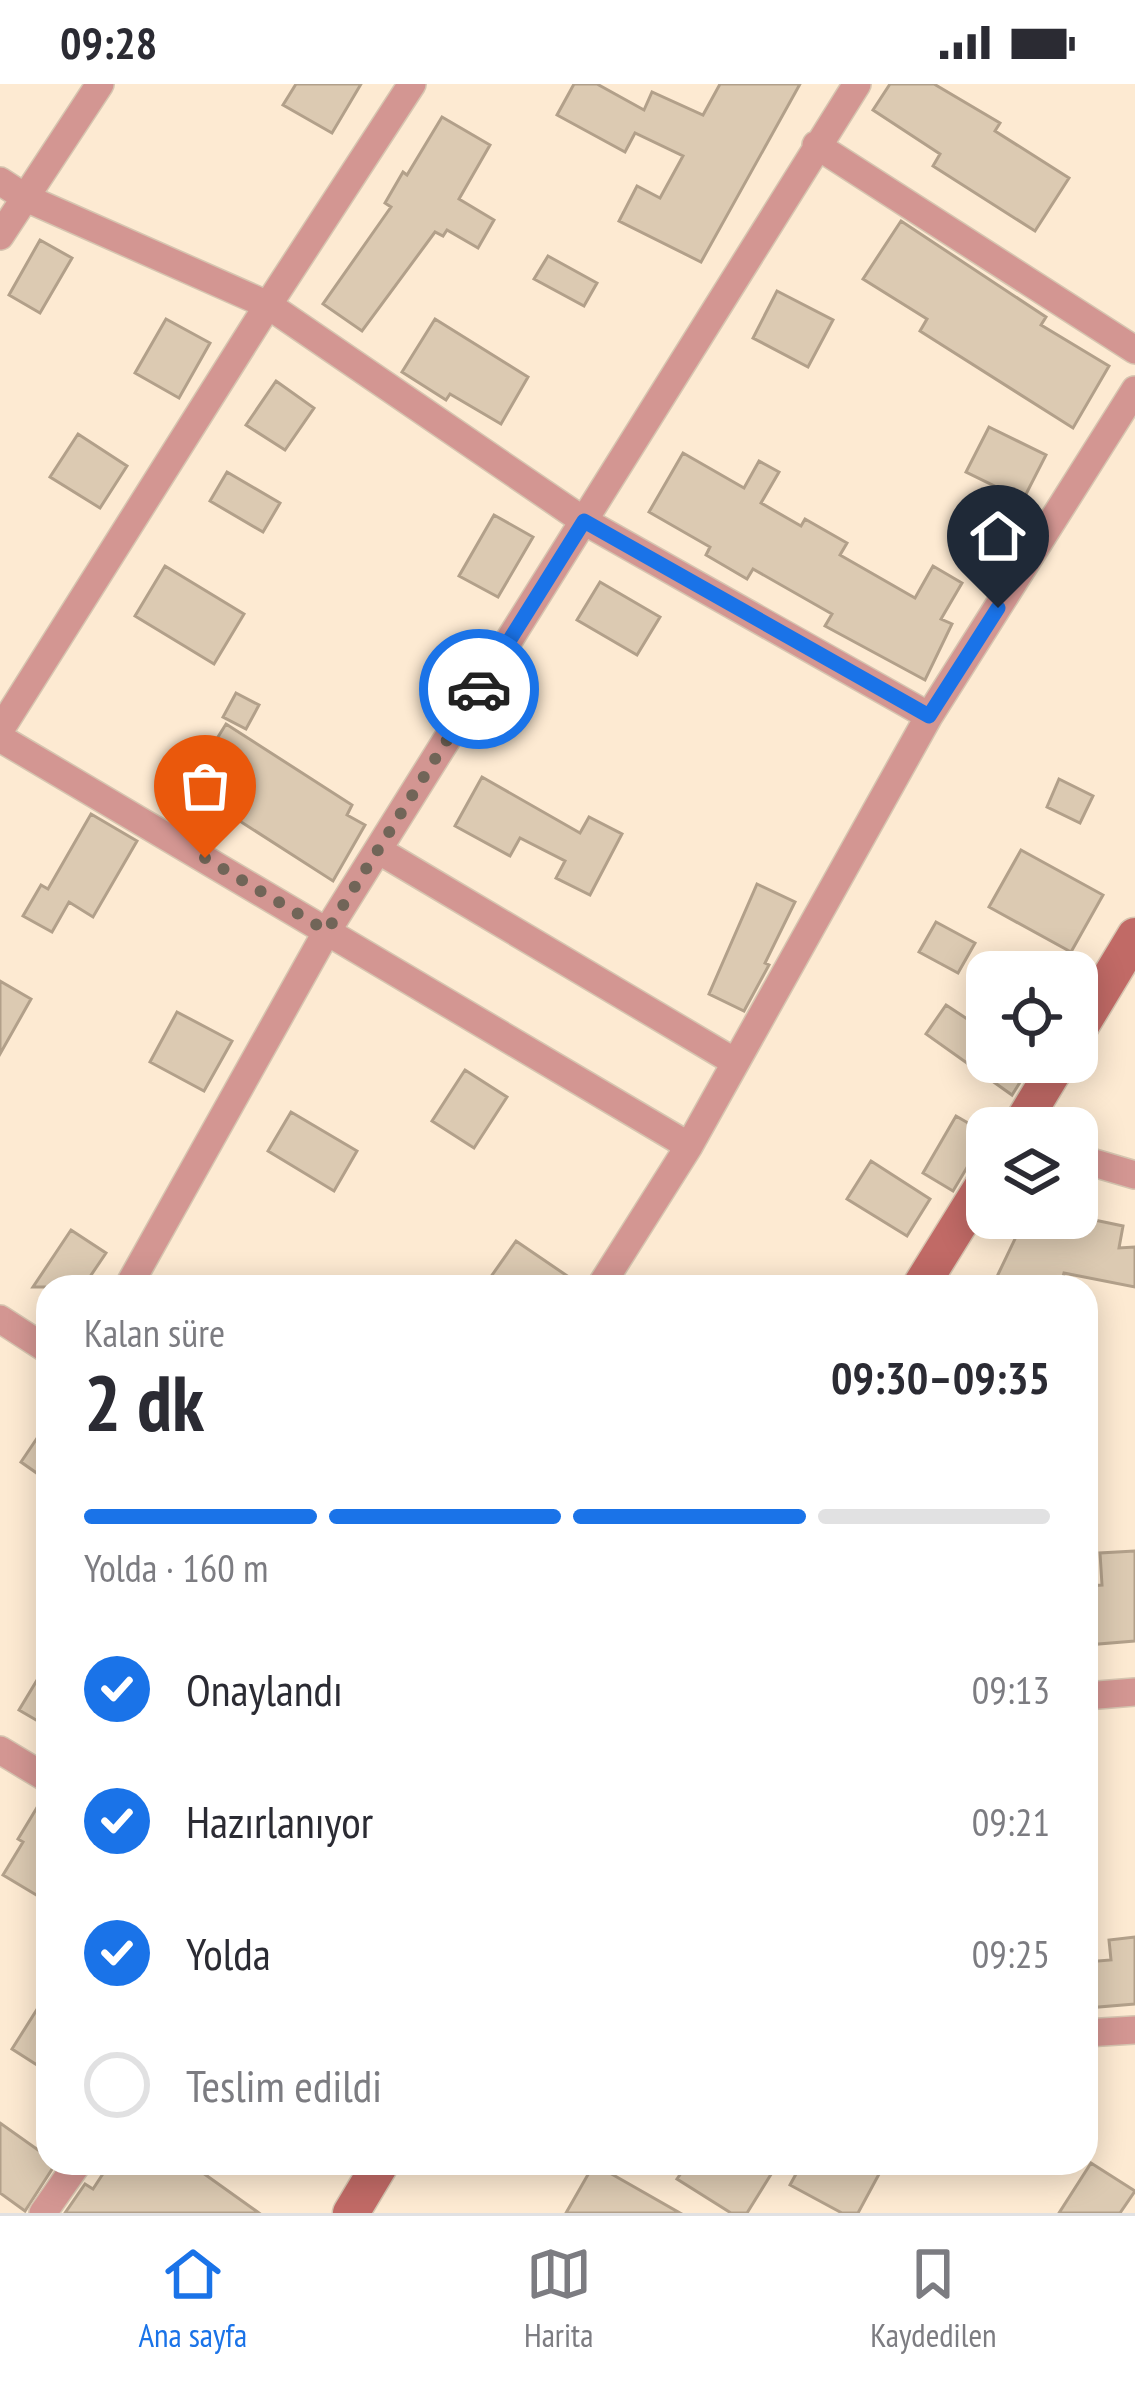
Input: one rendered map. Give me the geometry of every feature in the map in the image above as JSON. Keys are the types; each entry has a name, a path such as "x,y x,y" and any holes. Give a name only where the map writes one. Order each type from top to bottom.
{"main road":[{"path":"1098,997 1135,936"},
{"path":"927,1275 966,1213"},
{"path":"351,2213 374,2175"}],"street":[{"path":"0,236 100,84"},
{"path":"412,84 0,734 689,1146"},
{"path":"135,1275 327,931 857,84"},
{"path":"816,145 1135,350"},
{"path":"0,181 26,198 268,305 584,521 929,716"},
{"path":"608,1275 689,1146 929,716 1135,390"},
{"path":"378,850 735,1062"},
{"path":"1098,1164 1135,1175"},
{"path":"0,1319 36,1342"},
{"path":"1098,1695 1135,1692"},
{"path":"0,1750 36,1772"},
{"path":"1098,2032 1135,2030"},
{"path":"43,2213 70,2175"}],"building":[{"path":"296,84 361,84 332,133 283,105"},
{"path":"574,84 597,84 644,110 652,92 703,115 720,84 800,84 701,262 619,221 637,186 660,198 683,156 635,133 625,152 557,115"},
{"path":"890,84 934,84 1000,123 995,131 1069,178 1035,231 933,166 940,154 873,110"},
{"path":"442,117 490,145 459,199 494,220 478,248 447,230 443,236 435,232 362,331 323,304 391,207 385,203"},
{"path":"901,221 1046,317 1041,325 1109,366 1073,428 920,331 927,319 863,279"},
{"path":"40,240 72,258 40,313 9,295"},
{"path":"548,256 597,283 584,306 534,279"},
{"path":"777,291 833,320 808,367 753,338"},
{"path":"166,319 210,343 179,398 135,373"},
{"path":"435,319 528,377 501,424 450,394 446,400 402,372"},
{"path":"276,381 314,408 285,450 246,425"},
{"path":"989,427 1046,455 1023,500 966,472"},
{"path":"78,434 127,466 100,508 50,477"},
{"path":"683,453 744,488 759,461 779,472 761,503 801,526 805,519 847,543 840,555 915,598 933,566 962,583 941,619 952,624 925,680 825,626 832,614 753,569 747,579 706,555 710,547 649,512"},
{"path":"227,472 280,503 263,532 210,501"},
{"path":"494,515 533,537 498,597 459,576"},
{"path":"165,566 244,614 214,664 135,616"},
{"path":"600,582 660,617 637,655 577,620"},
{"path":"236,693 259,705 246,729 223,717"},
{"path":"226,724 352,805 347,815 365,825 333,881 187,787"},
{"path":"482,777 580,833 589,817 622,834 590,895 556,878 565,861 520,838 510,856 455,826"},
{"path":"1059,779 1093,796 1080,823 1047,807"},
{"path":"91,814 137,841 93,917 69,902 52,932 23,916 41,885 48,889"},
{"path":"1021,850 1103,895 1072,951 989,907"},
{"path":"757,884 795,902 744,1011 709,994"},
{"path":"936,922 975,943 966,951 958,973 919,952"},
{"path":"0,981 31,999 0,1054"},
{"path":"946,1005 966,1018 966,1062 926,1034"},
{"path":"177,1012 232,1041 204,1091 150,1062"},
{"path":"465,1070 507,1097 474,1148 432,1121"},
{"path":"995,1083 1020,1083 1012,1095"},
{"path":"291,1112 357,1151 334,1191 268,1151"},
{"path":"956,1116 966,1122 966,1169 953,1191 923,1173"},
{"path":"871,1161 930,1199 907,1236 847,1199"},
{"path":"1098,1221 1123,1226 1119,1248 1135,1247 1135,1287 1098,1280 1098,1275 998,1275 1015,1239 1098,1239"},
{"path":"71,1230 106,1253 91,1275 41,1275"},
{"path":"516,1241 565,1275 492,1275"},
{"path":"36,1440 36,1473 21,1462"},
{"path":"1135,1551 1135,1641 1098,1644 1100,1553"},
{"path":"36,1682 36,1720 19,1710"},
{"path":"36,1809 36,1895 3,1875 23,1842 18,1839"},
{"path":"1135,1937 1135,2004 1098,2007 1098,1961 1111,1960 1109,1940"},
{"path":"36,2011 36,2064 12,2049"},
{"path":"0,2123 36,2148 36,2175 48,2175 25,2211 0,2193"},
{"path":"1098,2167 1135,2191 1120,2213 1059,2213 1083,2175 1098,2175"},
{"path":"102,2175 206,2175 259,2213 65,2213 85,2184 93,2189"},
{"path":"588,2175 613,2175 680,2213 566,2213"},
{"path":"680,2175 771,2175 747,2213 731,2213 677,2179"},
{"path":"795,2175 879,2175 858,2213 842,2213 790,2185"}],"way so far":[{"path":"205,858 327,931 479,689"}],"route":[{"path":"479,689 584,521 929,716 998,608"}]}
